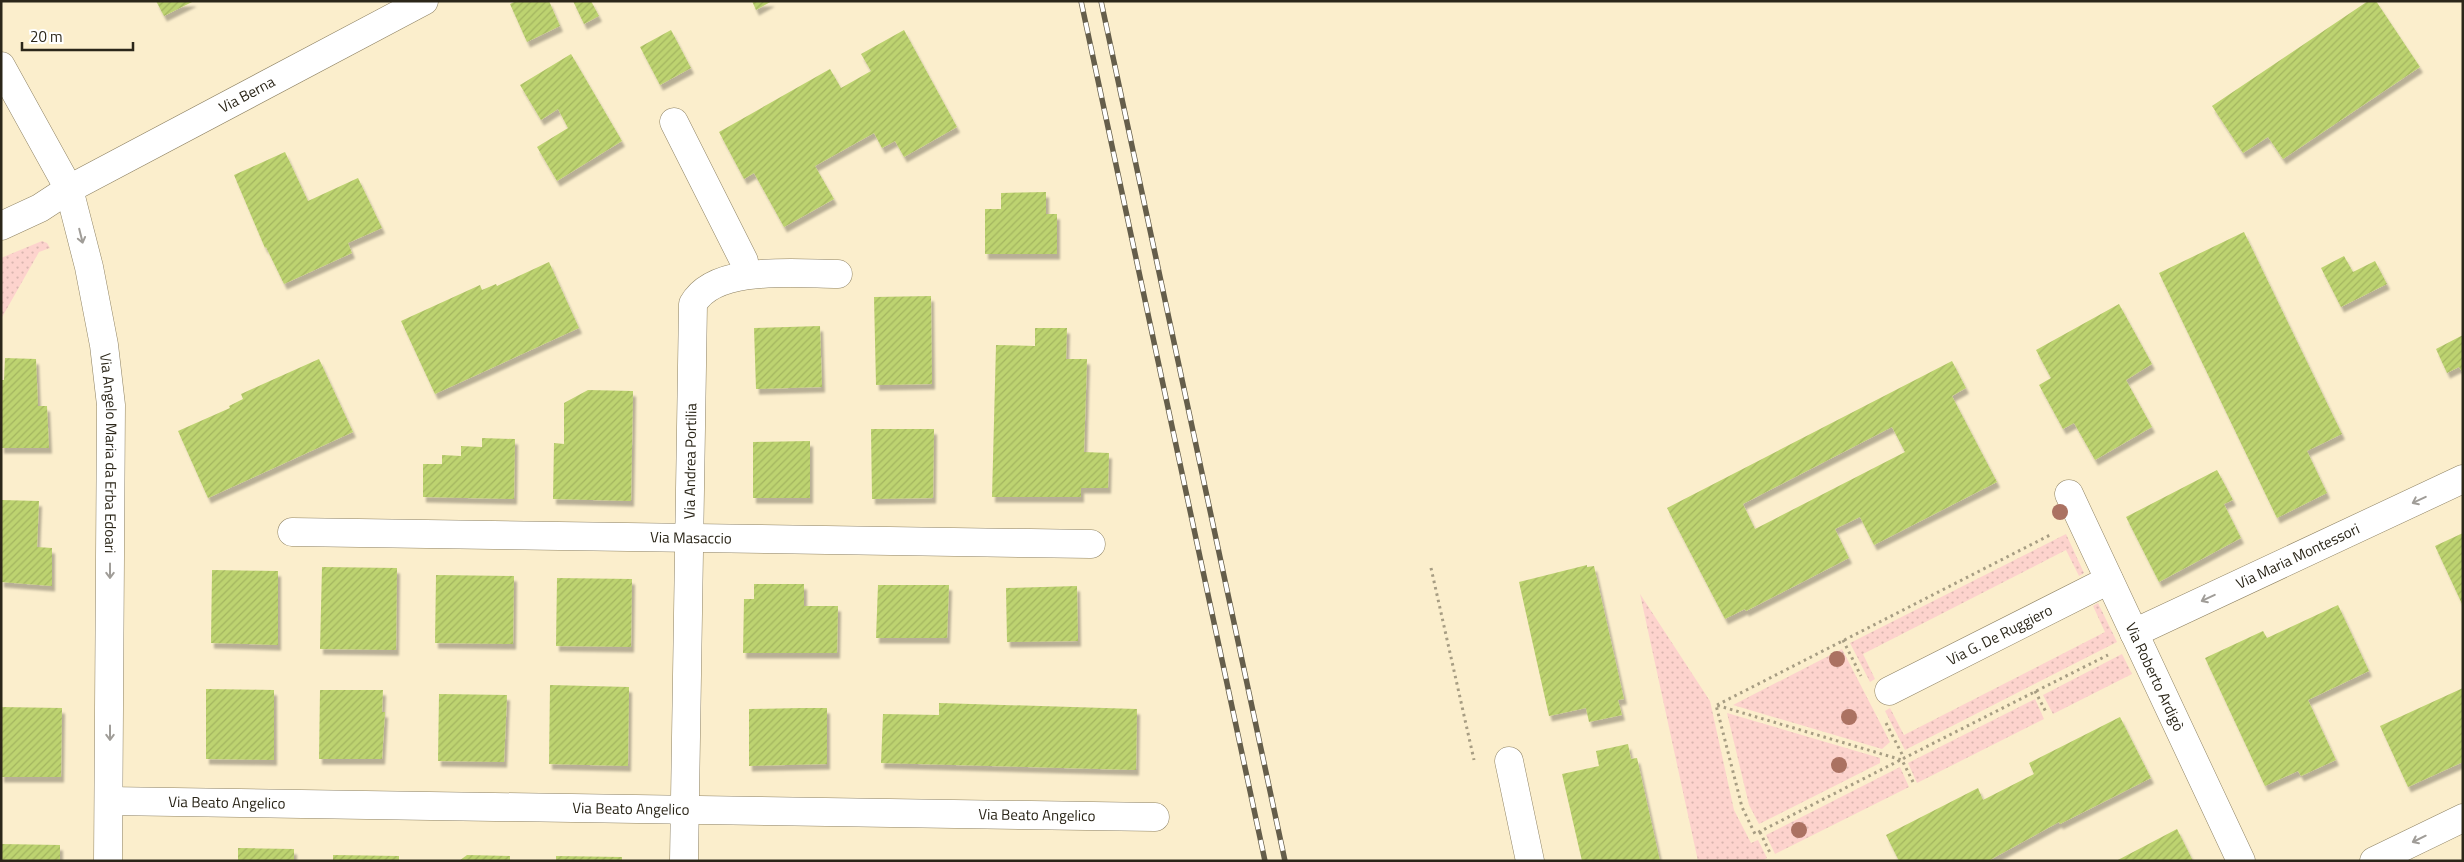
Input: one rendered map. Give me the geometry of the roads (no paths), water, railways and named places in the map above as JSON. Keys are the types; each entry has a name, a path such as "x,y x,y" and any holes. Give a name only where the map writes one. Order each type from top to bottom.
{"street":[{"name":"Via Berna","path":"1,226 40,208 69,189 424,1"},
{"name":"Via Angelo Maria da Erba Edoari","path":"1,66 69,189 89,267 102,336 111,405 108,861"},
{"path":"674,122 744,261 745,275"},
{"name":"Via Andrea Portilia","path":"684,861 693,304 704,292 728,280 745,275 838,274"},
{"name":"Via Maria Montessori","path":"2136,636 2463,479"},
{"name":"Via Roberto Ardigò","path":"2069,494 2241,861"},
{"name":"Via Masaccio","path":"292,532 1091,544"},
{"name":"Via G. De Ruggiero","path":"1889,691 2109,580"},
{"path":"1509,761 1530,861"},
{"name":"Via Beato Angelico","path":"109,802 1155,817"},
{"path":"2374,861 2463,818"}],"railway":[{"path":"1081,1 1265,861"},
{"path":"1101,1 1285,861"}]}
